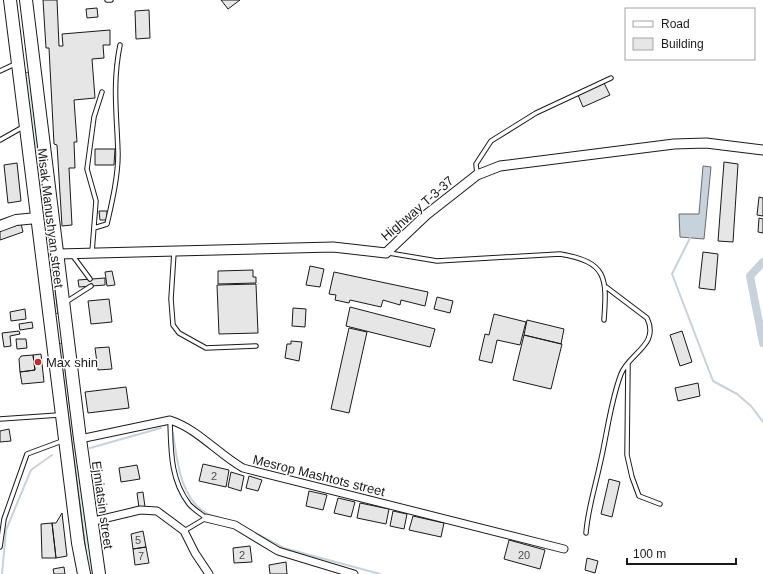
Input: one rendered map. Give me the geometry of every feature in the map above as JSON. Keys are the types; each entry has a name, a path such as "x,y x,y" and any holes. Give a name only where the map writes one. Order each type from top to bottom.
{"highway":[{"name":"Misak Manushyan street","path":"10,0 65,440"},
{"name":"Misak Manushyan street","path":"26,0 80,439"},
{"path":"18,63 34,60"},
{"path":"51,328 60,332 67,327"},
{"name":"Ejmiatsin street","path":"80,439 90,522 99,574"},
{"path":"65,440 84,574"}],"main road":[{"name":"Highway T-3-37","path":"58,254 333,247 386,252 426,215 477,175 500,166 674,144 706,143 763,150"},
{"path":"0,226 16,220 37,218"}],"street":[{"path":"80,439 170,420"},
{"name":"Mesrop Mashtots street","path":"170,420 184,424 228,460 243,468 564,549"},
{"path":"90,522 140,510 157,511 184,531 195,553 209,574"},
{"path":"206,518 235,525 278,551 354,574"}],"lane":[{"path":"94,228 108,224 118,156 115,124 115,71 120,45"},
{"path":"0,71 18,63"},
{"path":"477,175 476,164 491,141 536,112 611,78"},
{"path":"92,253 96,201 88,169 94,117 102,92"},
{"path":"0,140 26,126"},
{"path":"174,251 171,299 173,325 179,333 206,348 256,346"},
{"path":"386,252 437,261 560,254 576,257 596,266 606,287 647,318 650,324 650,335 621,373 600,465 588,509 586,533"},
{"path":"71,254 90,279"},
{"path":"64,303 91,286"},
{"path":"604,320 606,287"},
{"path":"628,364 627,455 632,477 639,496 660,504"},
{"path":"0,419 62,415"},
{"path":"170,420 171,456 177,484 190,505 206,518 184,531"},
{"path":"0,546 4,519 27,454 65,440"}],"green space":[{"path":"29,72 58,313 55,314 25,73"},
{"path":"63,343 93,574 89,574 59,344"}],"shaded area":[{"path":"703,166 711,167 704,239 680,237 679,214 699,214"}],"building":[{"path":"43,0 57,0 59,46 63,46 62,34 110,30 110,45 103,45 104,58 92,59 95,98 74,100 77,142 74,142 75,168 69,168 72,225 62,226 57,145 54,144 49,48 46,48"},
{"path":"221,0 240,0 228,9"},
{"path":"97,8 98,17 87,18 86,9"},
{"path":"149,10 150,38 136,39 135,11"},
{"path":"604,83 610,95 583,107 578,95"},
{"path":"95,149 115,149 114,165 95,165"},
{"path":"724,162 738,164 733,242 718,241"},
{"path":"17,163 21,201 8,203 4,165"},
{"path":"759,197 763,198 763,216 757,215"},
{"path":"99,211 107,211 107,220 100,220"},
{"path":"759,218 763,219 763,233 758,232"},
{"path":"21,224 23,232 0,240 0,231"},
{"path":"703,252 718,254 715,290 699,288"},
{"path":"310,266 324,269 320,287 306,285"},
{"path":"253,270 253,277 256,277 256,283 218,284 218,271"},
{"path":"112,271 115,285 107,286 105,272"},
{"path":"334,272 428,292 425,306 401,300 400,305 383,300 381,307 350,300 349,303 335,300 336,295 329,294"},
{"path":"105,278 105,285 79,287 78,280"},
{"path":"256,284 258,333 219,334 217,285"},
{"path":"437,297 453,301 450,313 434,309"},
{"path":"109,299 112,322 91,324 88,301"},
{"path":"350,307 435,329 430,347 346,326"},
{"path":"293,308 306,309 305,327 292,326"},
{"path":"25,309 26,319 11,321 10,312"},
{"path":"494,314 526,322 520,345 497,340 492,363 479,360 485,334 489,335"},
{"path":"527,320 564,329 561,344 524,335"},
{"path":"32,322 33,328 20,330 19,324"},
{"path":"349,328 367,332 349,413 331,409"},
{"path":"19,331 20,334 10,336 11,346 4,347 2,333"},
{"path":"682,331 692,362 680,366 670,335"},
{"path":"524,335 562,344 551,389 513,380"},
{"path":"16,339 26,339 27,348 17,349"},
{"path":"291,341 302,342 299,361 285,358 287,344 291,344"},
{"path":"109,347 112,369 98,370 95,348"},
{"name":"Max shin","path":"41,354 44,382 22,384 20,372 35,370 33,355"},
{"path":"33,355 35,370 20,372 19,359 21,356"},
{"path":"698,383 700,396 678,401 675,388"},
{"path":"126,387 129,408 88,413 85,392"},
{"path":"9,429 11,441 0,442 0,431"},
{"path":"203,464 229,470 226,487 199,481"},
{"path":"137,465 140,479 121,482 119,468"},
{"path":"231,472 244,476 241,491 228,487"},
{"path":"249,476 262,480 258,491 246,488"},
{"path":"609,479 620,482 612,517 601,514"},
{"path":"309,491 327,495 323,510 306,506"},
{"path":"143,492 145,507 139,508 137,493"},
{"path":"338,498 355,502 351,517 334,513"},
{"path":"360,503 389,509 386,524 357,518"},
{"path":"393,511 407,514 404,529 390,526"},
{"path":"62,513 67,556 56,558 52,523 56,523"},
{"path":"413,516 444,523 441,537 409,530"},
{"path":"52,523 56,558 42,558 41,524"},
{"path":"143,531 146,547 133,549 131,534"},
{"path":"509,540 545,550 540,569 504,559"},
{"path":"250,546 252,562 234,563 233,548"},
{"path":"146,547 149,563 135,565 133,549"},
{"path":"587,558 598,561 595,573 585,570"},
{"path":"286,562 287,574 270,574 269,565"},
{"path":"64,567 65,574 54,574 53,569"}],"waterway":[{"path":"690,238 672,274 713,381 737,394 751,406 763,422"},
{"path":"763,262 750,276 763,343"},
{"path":"90,448 161,428"},
{"path":"173,433 181,478 190,498 206,513 224,519"},
{"path":"2,574 6,530 31,470 52,455"},
{"path":"259,535 284,548 380,574"}],"place":[{"name":"Max shin","path":"38,362"}]}
